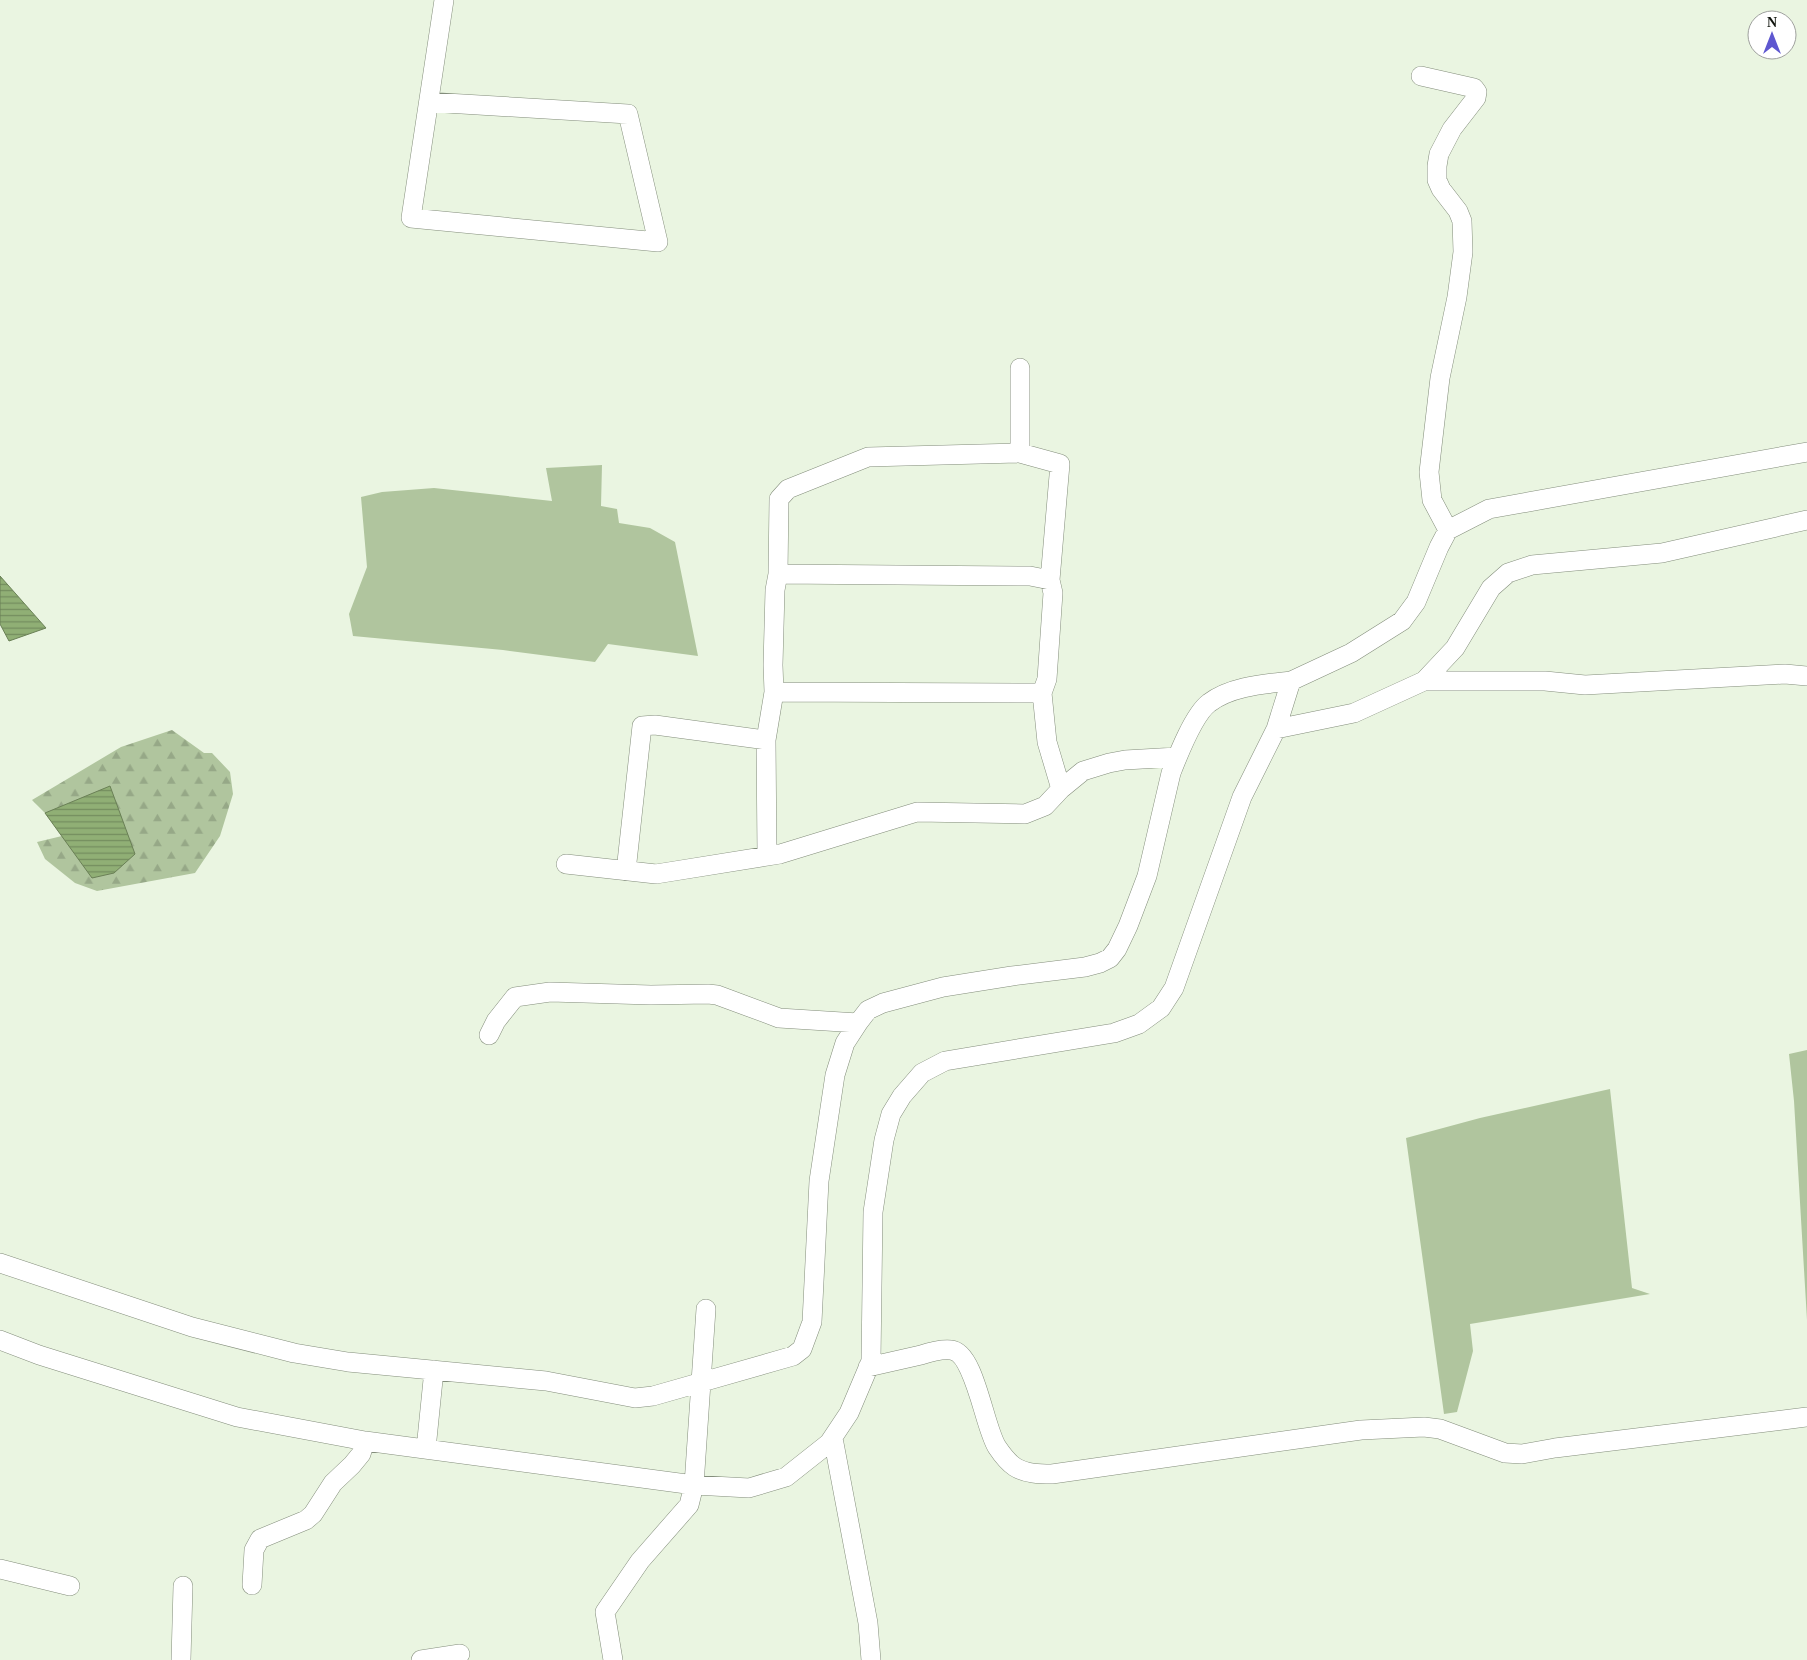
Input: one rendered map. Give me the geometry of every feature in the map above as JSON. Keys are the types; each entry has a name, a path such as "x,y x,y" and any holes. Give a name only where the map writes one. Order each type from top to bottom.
{"street":[{"path":"429,102 628,114 658,242 411,218 444,0"},
{"path":"1421,76 1474,88 1477,94 1476,98 1452,129 1439,154 1437,166 1437,180 1440,189 1458,211 1462,221 1463,252 1457,297 1440,378 1429,472 1432,500 1448,530"},
{"path":"1020,368 1020,453"},
{"path":"0,1263 192,1327 294,1353 348,1362 546,1381 635,1398 653,1396 793,1356 802,1349 812,1322 819,1181 835,1075 845,1043 868,1010 883,1003 943,987 1085,967 1110,958 1117,949 1128,926 1147,876 1171,773 1177,757 1197,717 1210,702 1234,690 1291,681 1350,653 1402,620 1416,602 1448,530 1488,509 1807,452"},
{"path":"767,856 766,740 774,692 775,590 778,574 779,499 788,489 868,457 1020,453 1060,464 1050,580 1052,593 1047,679 1042,693 1047,742 1061,789"},
{"path":"1276,729 1354,713 1424,681 1455,648 1491,588 1508,573 1532,565 1662,553 1807,520"},
{"path":"778,574 1030,576 1050,580"},
{"path":"1424,681 1545,681 1585,685 1784,674 1807,676"},
{"path":"0,1340 38,1355 237,1417 365,1441 694,1485 749,1488 786,1478 833,1438 849,1413 871,1361 873,1212 884,1140 891,1114 902,1096 922,1073 945,1061 1114,1033 1139,1024 1161,1008 1174,988 1242,797 1276,729 1291,681"},
{"path":"774,692 1042,693"},
{"path":"626,871 642,726 655,725 766,740"},
{"path":"566,864 656,874 780,854 917,812 1025,814 1045,806 1061,789 1083,771 1109,763 1159,757 1177,757"},
{"path":"490,1035 496,1021 515,997 550,992 651,995 708,994 716,995 779,1018 858,1023"},
{"path":"613,1660 605,1612 640,1561 689,1505 694,1485 706,1309"},
{"path":"868,1367 940,1350 952,1350 960,1353 974,1377 996,1447 1015,1467 1031,1473 1052,1474 1361,1430 1424,1427 1440,1429 1506,1453 1522,1454 1807,1417"},
{"path":"426,1449 434,1370"},
{"path":"833,1438 868,1623 871,1660"},
{"path":"252,1585 254,1550 260,1539 306,1520 313,1514 333,1483 361,1454 365,1441"},
{"path":"0,1570 70,1586"},
{"path":"182,1586 182,1660"},
{"path":"420,1660 460,1654"}],"green space":[{"path":"602,465 601,506 617,509 619,523 650,528 675,542 698,656 608,644 595,662 503,650 353,636 349,614 367,567 361,497 382,492 434,488 552,501 546,468"},
{"path":"172,730 204,753 212,753 230,772 233,794 220,836 195,873 97,891 75,883 45,859 37,842 62,836 45,813 32,800 121,747"},
{"path":"1807,1050 1807,1320 1794,1101 1789,1054"},
{"path":"1610,1089 1632,1288 1650,1294 1470,1324 1473,1351 1457,1412 1444,1414 1406,1138 1480,1118"}],"shaded area":[{"path":"0,576 46,628 9,641 0,624"},
{"path":"110,786 135,854 114,873 92,878 45,813"}]}
